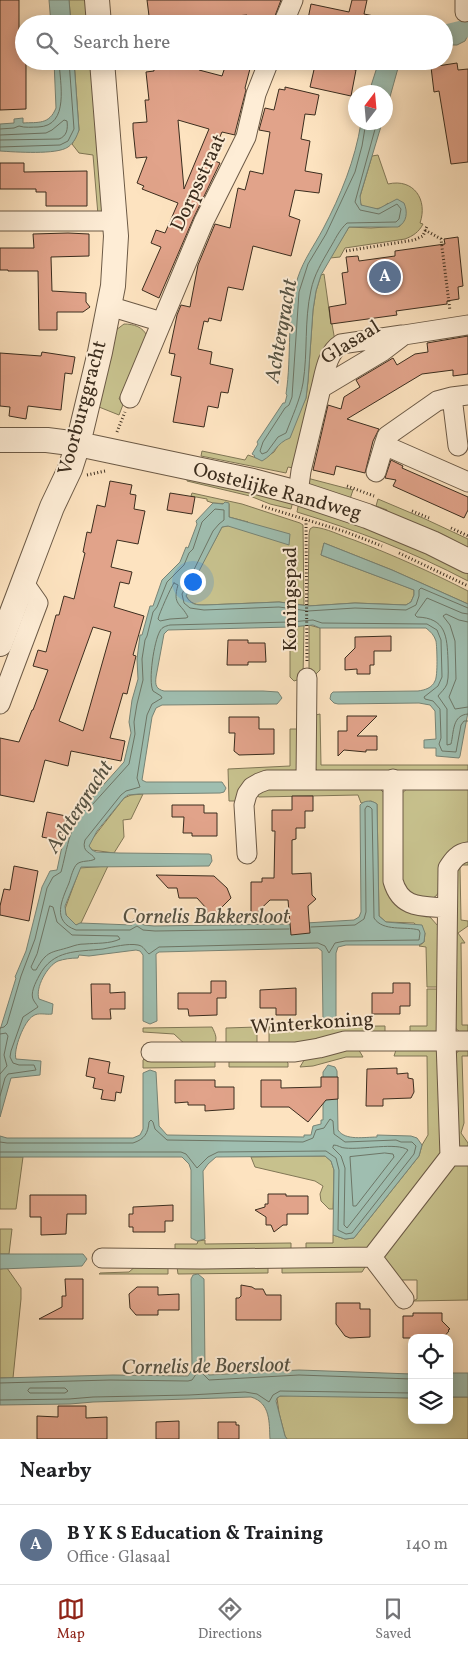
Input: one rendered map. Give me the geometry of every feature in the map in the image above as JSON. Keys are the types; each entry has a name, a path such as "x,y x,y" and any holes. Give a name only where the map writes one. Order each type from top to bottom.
{"street":[{"path":"97,0 98,15"},
{"path":"287,15 293,0"},
{"name":"Voorburggracht","path":"0,644 52,507 78,472 78,444 109,306 116,253 103,70"},
{"name":"Dorpsstraat","path":"130,398 204,221 246,137 256,94 265,70"},
{"path":"0,221 114,221"},
{"path":"109,306 162,322"},
{"name":"Glasaal","path":"296,504 301,471 321,388 332,352 341,344 460,326"},
{"name":"Glasaal","path":"321,388 383,351 404,335"},
{"path":"376,472 387,436 437,401 460,396 458,446"},
{"name":"Oostelijke Randweg","path":"0,440 47,440 78,444 236,478 296,504 398,528 468,561"},
{"path":"384,445 468,482"},
{"path":"0,704 38,603 24,583"},
{"path":"306,780 307,678"},
{"path":"393,779 393,881 395,888 399,897 406,902 419,906 446,908"},
{"path":"247,854 244,805 247,794 252,787 267,780 468,780"},
{"path":"102,1258 372,1257 459,1156 446,1041 446,908 448,868 453,860 468,852"},
{"name":"Winterkoning","path":"150,1052 295,1052 345,1041 468,1041"},
{"path":"372,1257 404,1299"}],"path":[{"path":"346,251 406,242 423,236 426,228 441,239 460,326"},
{"path":"296,504 306,520 391,549"},
{"name":"Koningspad","path":"306,520 307,678"},
{"path":"398,552 468,586"}],"shaded area":[{"path":"69,0 88,0 89,15 70,15"},
{"path":"75,70 95,70 106,205 98,215 93,155 79,153 72,144 79,130"},
{"path":"378,155 388,184 405,184 417,193 422,206 420,223 423,224 411,237 345,248 340,257 330,258 349,227 400,226 388,203 379,208 373,208 362,206 359,200 372,156"},
{"path":"324,274 335,341 293,468 288,467 286,473 201,456 202,451 245,460 248,455 262,460 274,452 306,398 313,310 316,291 321,275"},
{"path":"124,324 138,327 147,336 119,399 124,402 119,415 99,407 116,330"},
{"path":"188,476 293,501 291,509 270,504 250,496 187,481"},
{"path":"307,478 353,490 350,499 305,485"},
{"path":"192,493 242,504 303,525 304,605 279,602 202,605 194,604 190,601 186,596 190,586 222,527 248,522 229,517 229,504 213,503 207,501 207,499 191,496"},
{"path":"378,499 468,539 468,551 386,514 387,510 376,506"},
{"path":"299,502 352,519 468,570 468,581 384,542 297,512"},
{"path":"313,527 329,530 369,546 454,584 468,591 468,604 392,570 324,543 321,555 414,590 414,595 411,602 406,605 355,603 308,606 309,534 310,529"},
{"path":"304,625 303,678 294,681 290,677 290,627"},
{"path":"309,625 320,628 320,670 309,679"},
{"path":"320,714 321,765 468,765 468,775 320,773 312,765 311,716"},
{"path":"290,729 301,729 299,766 296,770 239,801 229,801 228,769 290,766"},
{"path":"468,785 468,848 436,896 431,899 411,900 398,876 400,795 409,787"},
{"path":"265,787 380,789 387,796 390,888 430,917 438,926 441,987 427,987 426,947 419,946 424,942 425,933 414,923 386,922 379,916 377,804 371,801 361,803 358,795 259,797 256,795"},
{"path":"143,794 131,819 123,820 124,837 114,853 92,850 89,843 124,798"},
{"path":"468,857 468,865 462,865 460,868 461,920 468,921 468,926 458,933 465,943 461,943 462,1025 468,1025 468,1036 454,1027 454,868"},
{"path":"108,866 81,923 76,925 68,918 65,909 80,868"},
{"path":"427,989 441,989 441,1027 435,1033 410,1036 410,1026 427,1026"},
{"path":"385,1026 385,1036 307,1045 269,1043 269,1027"},
{"path":"212,1027 216,1037 213,1047 188,1047 174,1034 143,1032 143,1028"},
{"path":"257,1027 257,1042 254,1047 231,1048 226,1042 226,1028"},
{"path":"468,1046 468,1056 462,1056 464,1123 461,1133 468,1143 468,1152 459,1149 455,1055 461,1048"},
{"path":"357,1047 363,1057 346,1057 313,1066 300,1067 306,1057"},
{"path":"433,1048 439,1054 442,1156 374,1247 306,1253 306,1243 333,1243 333,1235 345,1239 354,1238 419,1156 422,1145 428,1135 427,1056 394,1056 396,1050"},
{"path":"229,1057 282,1057 288,1063 288,1067 229,1067"},
{"path":"145,1058 211,1058 215,1062 215,1067 143,1068 143,1060"},
{"path":"325,1156 331,1161 334,1170 333,1209 329,1209 321,1201 320,1194 323,1186 315,1181 255,1167 251,1157"},
{"path":"0,1157 23,1157 16,1209 0,1209"},
{"path":"468,1163 468,1300 413,1301 417,1299 417,1280 397,1280 384,1257 454,1165"},
{"path":"0,1229 12,1229 9,1254 0,1254"},
{"path":"205,1240 205,1244 291,1243 291,1253 175,1254 175,1244 197,1244 198,1241"},
{"path":"268,1263 268,1273 178,1274 177,1267"},
{"path":"282,1263 367,1264 362,1272 282,1273"},
{"path":"137,1265 168,1267 168,1274 99,1274 129,1272"},
{"path":"7,1268 21,1288 21,1299 13,1378 0,1378 0,1269"},
{"path":"280,1396 408,1398 408,1424 453,1424 453,1397 468,1397 468,1439 287,1439 279,1413 277,1398"}],"water":[{"path":"49,0 69,0 70,15 50,15"},
{"path":"461,22 468,35 465,41 457,45 453,45 453,24"},
{"path":"54,70 75,70 79,130 72,144 63,150 55,151 0,151 0,124 14,123 14,119 23,118 23,123 46,120 56,108"},
{"path":"376,70 397,70 393,86 371,85"},
{"path":"359,130 380,130 360,196 361,205 378,209 397,199 404,203 406,216 398,227 349,227 321,275 316,291 306,398 290,438 285,440 262,461 252,454 258,444 257,442 283,403 285,403 287,395 292,306 298,277 336,203 355,150"},
{"name":"Achtergracht","path":"225,502 229,503 229,517 290,534 289,545 228,526 222,527 186,596 194,604 279,602 308,606 355,603 406,605 411,602 414,590 321,555 324,543 392,570 468,604 468,712 460,756 459,758 436,756 436,748 424,748 424,740 436,739 435,711 430,705 419,703 338,704 330,699 333,692 418,691 430,687 436,678 436,641 431,632 426,628 320,628 313,625 168,630 164,634 156,677 156,684 159,689 164,691 278,692 282,698 277,704 162,705 156,708 152,717 142,780 146,782 222,782 226,788 224,792 220,793 128,795 97,831 89,846 96,852 209,854 212,861 209,866 81,867 65,906 66,915 76,925 80,923 132,925 133,919 144,925 154,926 290,924 354,920 359,917 361,912 360,805 370,801 377,804 379,916 386,922 422,925 425,933 424,942 419,945 346,945 338,947 336,953 336,1017 329,1021 323,1020 322,951 318,948 159,952 156,954 157,1021 150,1024 143,1021 143,955 140,951 89,956 79,955 78,958 58,961 46,972 40,983 38,994 39,999 53,1004 52,1014 37,1014 33,1016 23,1029 16,1049 16,1059 41,1061 40,1075 11,1078 0,1117 0,1030 15,977 26,951 42,887 50,871 57,870 71,820 84,801 88,802 124,762 131,733 129,722 132,700 138,679 137,659 140,635 142,635 150,606 153,606 162,580 180,562 186,547 188,548 197,524 196,521 213,503 223,504"},
{"path":"328,1065 335,1067 337,1071 338,1130 341,1133 345,1136 356,1138 377,1137 377,1135 411,1136 417,1138 422,1145 419,1156 354,1238 345,1239 333,1235 334,1170 331,1161 325,1156 216,1157 203,1171 205,1239 197,1241 191,1238 191,1170 189,1164 182,1157 0,1157 0,1136 7,1138 133,1138 140,1135 143,1129 143,1073 150,1070 156,1072 159,1126 167,1135 304,1137 304,1135 311,1135 313,1126 321,1124 321,1120 323,1120 323,1072"},
{"path":"0,1254 83,1254 87,1259 82,1266 0,1269"},
{"path":"198,1274 204,1279 205,1368 209,1375 299,1370 408,1374 408,1398 280,1396 276,1401 287,1439 270,1439 269,1420 266,1409 258,1400 251,1397 0,1405 0,1378 113,1375 188,1376 192,1370 191,1279 193,1275"},
{"path":"453,1373 468,1373 468,1397 453,1397"}],"building":[{"path":"0,0 19,0 19,15 15,15 15,70 26,70 26,109 0,110"},
{"path":"147,0 281,0 275,15 149,15"},
{"path":"352,0 367,0 364,14 369,15 309,15 311,4 349,12"},
{"path":"457,63 458,70 468,69 468,162 451,164 439,91 434,92 431,70 453,70 453,64"},
{"path":"154,70 199,70 222,76 224,70 250,70 235,135 222,132 210,159 220,163 159,298 142,290 161,247 151,243 156,230 165,233 178,203 142,189 144,186 137,183 147,157 136,158 133,123 147,122 145,100 149,100 146,72","holes":["178,120 209,129 184,189"]},
{"path":"314,70 356,70 353,85 348,85 348,95 310,87"},
{"path":"285,87 319,95 315,115 305,114 301,139 310,141 305,171 322,174 319,193 295,190 289,216 300,220 291,256 253,246 243,290 228,287 221,321 209,318 208,322 204,321 198,349 212,352 210,364 233,369 228,393 221,392 218,408 208,406 204,427 173,422 181,377 171,375 175,354 169,353 177,315 181,305 190,307 198,265 215,224 230,228 238,188 245,190 250,171 263,174 270,132 259,130 265,108 274,110 279,89 285,90"},
{"path":"0,163 24,163 24,172 87,171 87,206 46,206 46,192 36,192 36,189 0,189"},
{"path":"33,234 89,234 89,256 51,257 52,291 86,293 86,302 90,307 83,312 57,312 57,330 39,330 38,271 0,270 0,248 34,248"},
{"path":"458,237 463,286 458,287 459,299 447,301 447,304 396,311 397,315 331,324 329,307 346,304 342,273 348,272 346,257 358,256 359,261 395,256 395,251 445,244 444,239"},
{"path":"468,336 468,374 453,376 453,370 422,374 347,419 379,429 373,441 365,473 336,466 334,475 313,470 328,405 341,409 344,397 360,387 356,380 393,358 397,365 415,354 428,352 427,343"},
{"path":"42,352 75,357 72,374 65,373 61,410 28,406 26,419 9,416 10,407 0,406 0,353 41,356"},
{"path":"391,460 403,466 402,468 468,497 468,510 464,518 393,486 396,480 385,478"},
{"path":"110,481 132,485 130,494 136,495 134,509 145,511 138,544 117,540 111,567 132,572 129,584 120,582 114,607 144,616 133,655 136,656 127,694 123,693 110,738 125,741 121,761 71,751 68,766 45,760 34,802 0,795 0,738 19,742 48,670 33,666 38,650 46,652 56,615 59,615 64,596 74,599 85,553 83,552 87,532 91,533 97,505 105,507","holes":["93,627 111,632 83,731 59,721"]},
{"path":"170,493 195,497 192,514 167,510"},
{"path":"391,636 391,651 374,651 374,665 370,665 370,674 357,674 357,669 345,670 345,658 355,648 355,637"},
{"path":"228,640 248,640 248,643 265,643 266,662 248,662 248,665 227,665"},
{"path":"347,716 377,716 357,736 377,736 377,750 366,750 366,752 344,750 338,756 338,731 347,731"},
{"path":"229,717 259,717 259,729 274,729 274,754 239,755 234,751 235,733 229,733"},
{"path":"292,796 313,796 313,811 305,811 305,828 296,828 296,839 292,840 292,874 311,873 312,895 316,899 308,906 310,933 291,935 288,900 270,900 251,918 251,882 262,882 262,878 274,878 275,831 272,831 272,810 292,810"},
{"path":"172,805 204,805 204,813 217,813 217,836 192,836 192,833 183,833 184,817 172,817"},
{"path":"47,812 66,816 61,841 42,837"},
{"path":"14,866 38,871 29,921 0,915 4,889 10,890"},
{"path":"156,875 214,876 227,888 231,898 207,922 207,909 197,898 179,898 177,888 168,888"},
{"path":"211,981 226,981 226,998 217,998 217,1015 189,1016 188,1009 178,1009 178,993 211,993"},
{"path":"393,983 410,983 410,1006 400,1006 400,1014 372,1014 372,993 393,993"},
{"path":"91,984 110,984 110,993 125,992 125,1009 110,1009 111,1019 92,1019"},
{"path":"296,988 296,1015 276,1015 276,1008 260,1008 260,990"},
{"path":"89,1058 110,1062 108,1073 124,1076 121,1093 116,1092 115,1101 101,1099 103,1090 93,1088 95,1078 86,1076"},
{"path":"397,1068 397,1074 408,1073 408,1078 413,1079 414,1092 411,1098 383,1099 383,1106 366,1106 367,1069"},
{"path":"321,1077 338,1077 338,1099 326,1100 308,1122 289,1107 261,1107 261,1080 281,1080 281,1088 321,1087"},
{"path":"175,1080 215,1080 215,1087 234,1087 234,1109 205,1111 205,1105 188,1105 188,1102 175,1103"},
{"path":"268,1194 308,1196 308,1214 287,1214 287,1225 283,1225 274,1232 271,1225 266,1225 266,1217 255,1210 268,1204"},
{"path":"30,1195 86,1195 86,1214 67,1214 66,1234 41,1235 41,1217 30,1217"},
{"path":"173,1205 173,1221 165,1221 165,1232 133,1232 133,1227 129,1227 129,1214 133,1214 133,1207"},
{"path":"65,1279 83,1279 83,1319 39,1319 62,1307 62,1296 66,1296"},
{"path":"241,1285 263,1289 266,1295 281,1295 281,1320 236,1320 236,1298 241,1296"},
{"path":"137,1287 158,1287 158,1295 179,1294 179,1310 158,1310 158,1315 136,1315 130,1308 129,1294"},
{"path":"336,1303 360,1303 360,1309 370,1309 370,1337 350,1338 345,1336 336,1324"},
{"path":"413,1313 442,1313 442,1321 450,1329 446,1334 408,1334 408,1338 403,1338 403,1316 413,1316"},
{"path":"58,1406 86,1406 86,1418 107,1417 107,1439 37,1439 37,1416 58,1417"},
{"path":"179,1421 179,1439 156,1439 156,1422"},
{"path":"218,1422 236,1422 236,1425 239,1425 239,1439 218,1439"}],"waterway":[{"path":"453,32 468,28"}],"place":[{"name":"B Y K S Education & Training","path":"385,277"}],"water label":[{"name":"Cornelis Bakkersloot","path":"206,917"},
{"name":"Cornelis de Boersloot","path":"206,1367"}]}
